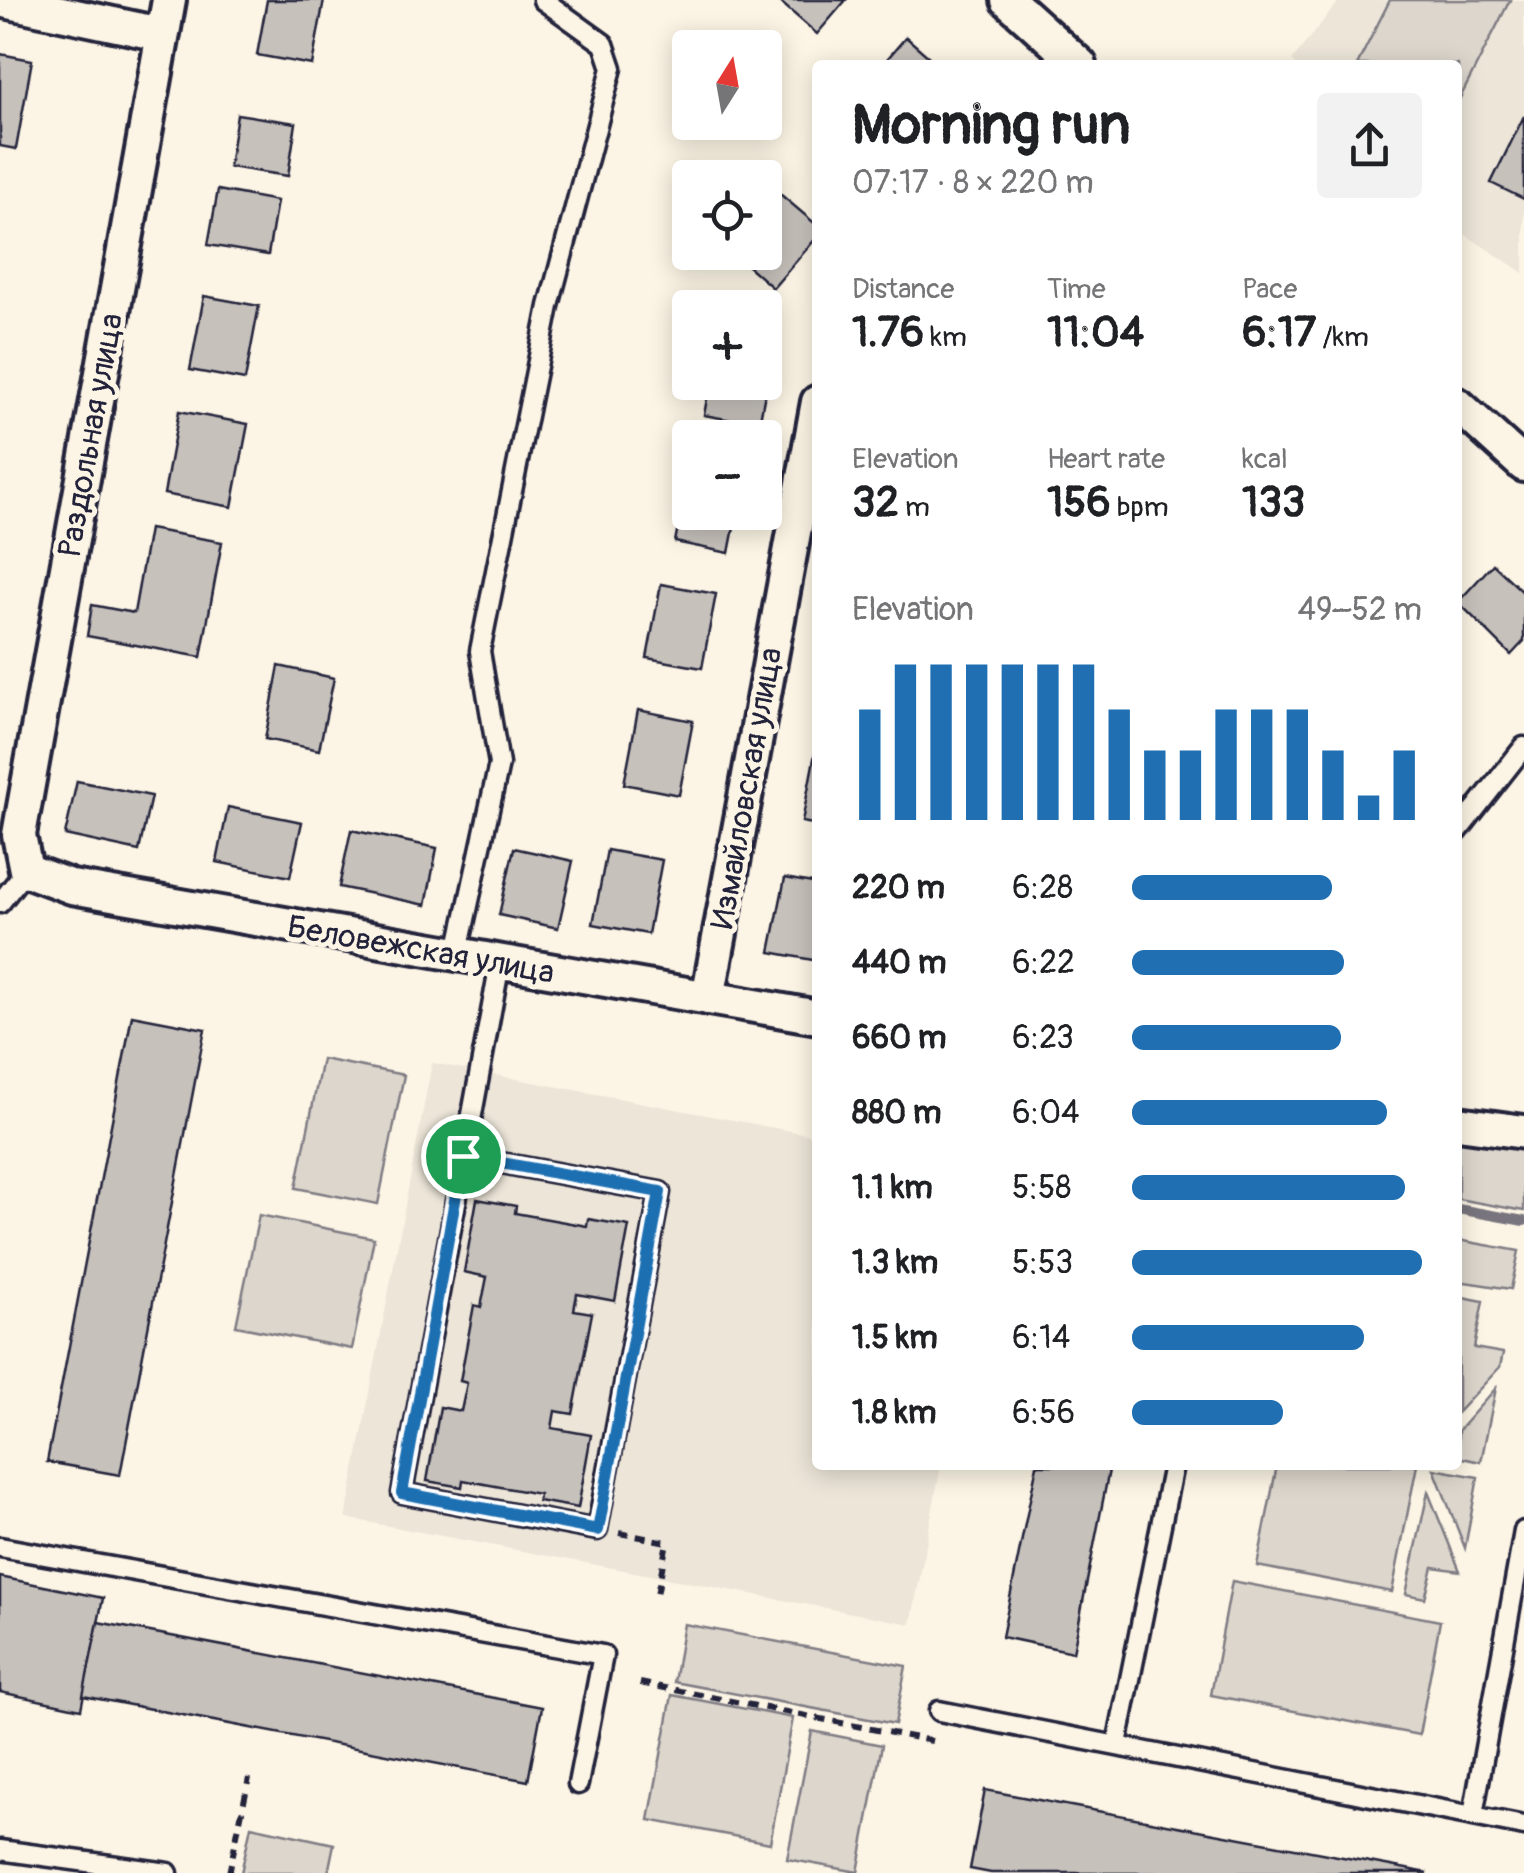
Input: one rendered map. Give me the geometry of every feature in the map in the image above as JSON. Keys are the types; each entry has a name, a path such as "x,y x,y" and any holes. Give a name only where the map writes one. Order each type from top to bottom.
{"street":[{"path":"0,0 160,34"},
{"name":"Раздольная улица","path":"26,870 19,835 169,0"},
{"path":"1008,0 1067,60"},
{"path":"1462,409 1524,464"},
{"name":"Измайловская улица","path":"708,998 812,435"},
{"name":"Беловежская улица","path":"26,870 72,887 812,1016"},
{"path":"1462,1124 1524,1132"}],"lane":[{"path":"457,956 498,764 480,651 548,306 612,68 604,44 543,0"},
{"path":"1462,827 1524,747"},
{"path":"0,903 26,870"},
{"path":"463,1156 660,1192 598,1530 402,1493 463,1156 500,963"},
{"path":"1117,1744 1172,1470"},
{"path":"1474,1815 1524,1530"},
{"path":"0,1547 603,1655 578,1784"},
{"path":"938,1711 1524,1826"},
{"path":"0,1850 168,1873"}],"path":[{"path":"598,1530 667,1542 656,1600"},
{"path":"640,1684 932,1742"},
{"path":"229,1873 250,1778"}],"shaded area":[{"path":"1340,0 1524,0 1524,273 1462,233 1462,60 1292,60"},
{"path":"1390,0 1510,0 1462,94 1462,60 1360,60"},
{"path":"322,1059 404,1075 378,1204 296,1188"},
{"path":"432,1063 812,1135 812,1470 940,1470 911,1624 346,1518"},
{"path":"1462,1141 1524,1150 1524,1211 1462,1200"},
{"path":"259,1215 374,1238 352,1349 236,1326"},
{"path":"1462,1241 1519,1251 1511,1289 1462,1282"},
{"path":"1462,1297 1483,1301 1474,1348 1503,1353 1500,1367 1462,1408"},
{"path":"1496,1388 1481,1462 1462,1458 1462,1426"},
{"path":"1276,1470 1416,1470 1392,1592 1257,1566"},
{"path":"1434,1470 1478,1477 1465,1548"},
{"path":"1428,1492 1460,1571 1433,1567 1425,1598 1406,1594"},
{"path":"1232,1581 1440,1621 1419,1735 1211,1695"},
{"path":"684,1624 906,1666 895,1724 674,1682"},
{"path":"672,1695 793,1718 770,1843 649,1820"},
{"path":"812,1731 882,1745 858,1872 787,1859"},
{"path":"251,1826 334,1844 328,1873 241,1873"}],"building":[{"path":"267,0 324,0 312,65 257,55"},
{"path":"778,0 846,0 817,34"},
{"path":"906,37 932,60 886,60"},
{"path":"0,54 32,60 16,149 0,146"},
{"path":"237,114 296,123 288,176 229,167"},
{"path":"1524,116 1524,199 1491,183"},
{"path":"218,190 277,201 268,255 208,245"},
{"path":"782,196 812,221 812,243 773,288 752,270 782,270"},
{"path":"204,296 259,306 245,380 190,370"},
{"path":"707,400 764,400 760,420 704,415"},
{"path":"179,411 248,424 232,507 164,494"},
{"path":"149,529 222,542 201,657 87,636 92,605 134,613"},
{"path":"677,530 733,530 729,553 675,542"},
{"path":"1493,564 1524,593 1524,641 1511,655 1462,606 1462,598"},
{"path":"661,584 716,594 702,668 647,658"},
{"path":"279,666 334,678 319,750 265,739"},
{"path":"638,710 693,721 679,795 624,784"},
{"path":"812,769 812,824 802,822"},
{"path":"77,781 151,796 139,851 65,835"},
{"path":"228,807 302,822 290,877 217,862"},
{"path":"351,830 437,848 426,905 339,887"},
{"path":"514,848 573,861 558,928 499,915"},
{"path":"607,850 662,860 648,934 593,924"},
{"path":"785,878 812,883 812,960 770,952"},
{"path":"132,1015 205,1029 120,1475 47,1462"},
{"path":"477,1199 516,1206 515,1213 587,1226 588,1219 629,1226 615,1301 577,1294 574,1310 592,1313 573,1414 555,1411 552,1428 591,1435 578,1508 538,1501 539,1494 463,1480 462,1487 427,1481 440,1407 461,1411 467,1383 460,1381 474,1305 481,1307 487,1277 464,1272"},
{"path":"1036,1470 1109,1470 1073,1652 1002,1637"},
{"path":"0,1577 103,1598 81,1709 0,1692"},
{"path":"98,1622 542,1707 528,1781 83,1696"},
{"path":"985,1790 1428,1873 991,1873 970,1869"}],"waterway":[{"path":"1462,1210 1524,1221"}],"route":[{"path":"463,1156 660,1192 598,1530 402,1493 463,1156"}]}
